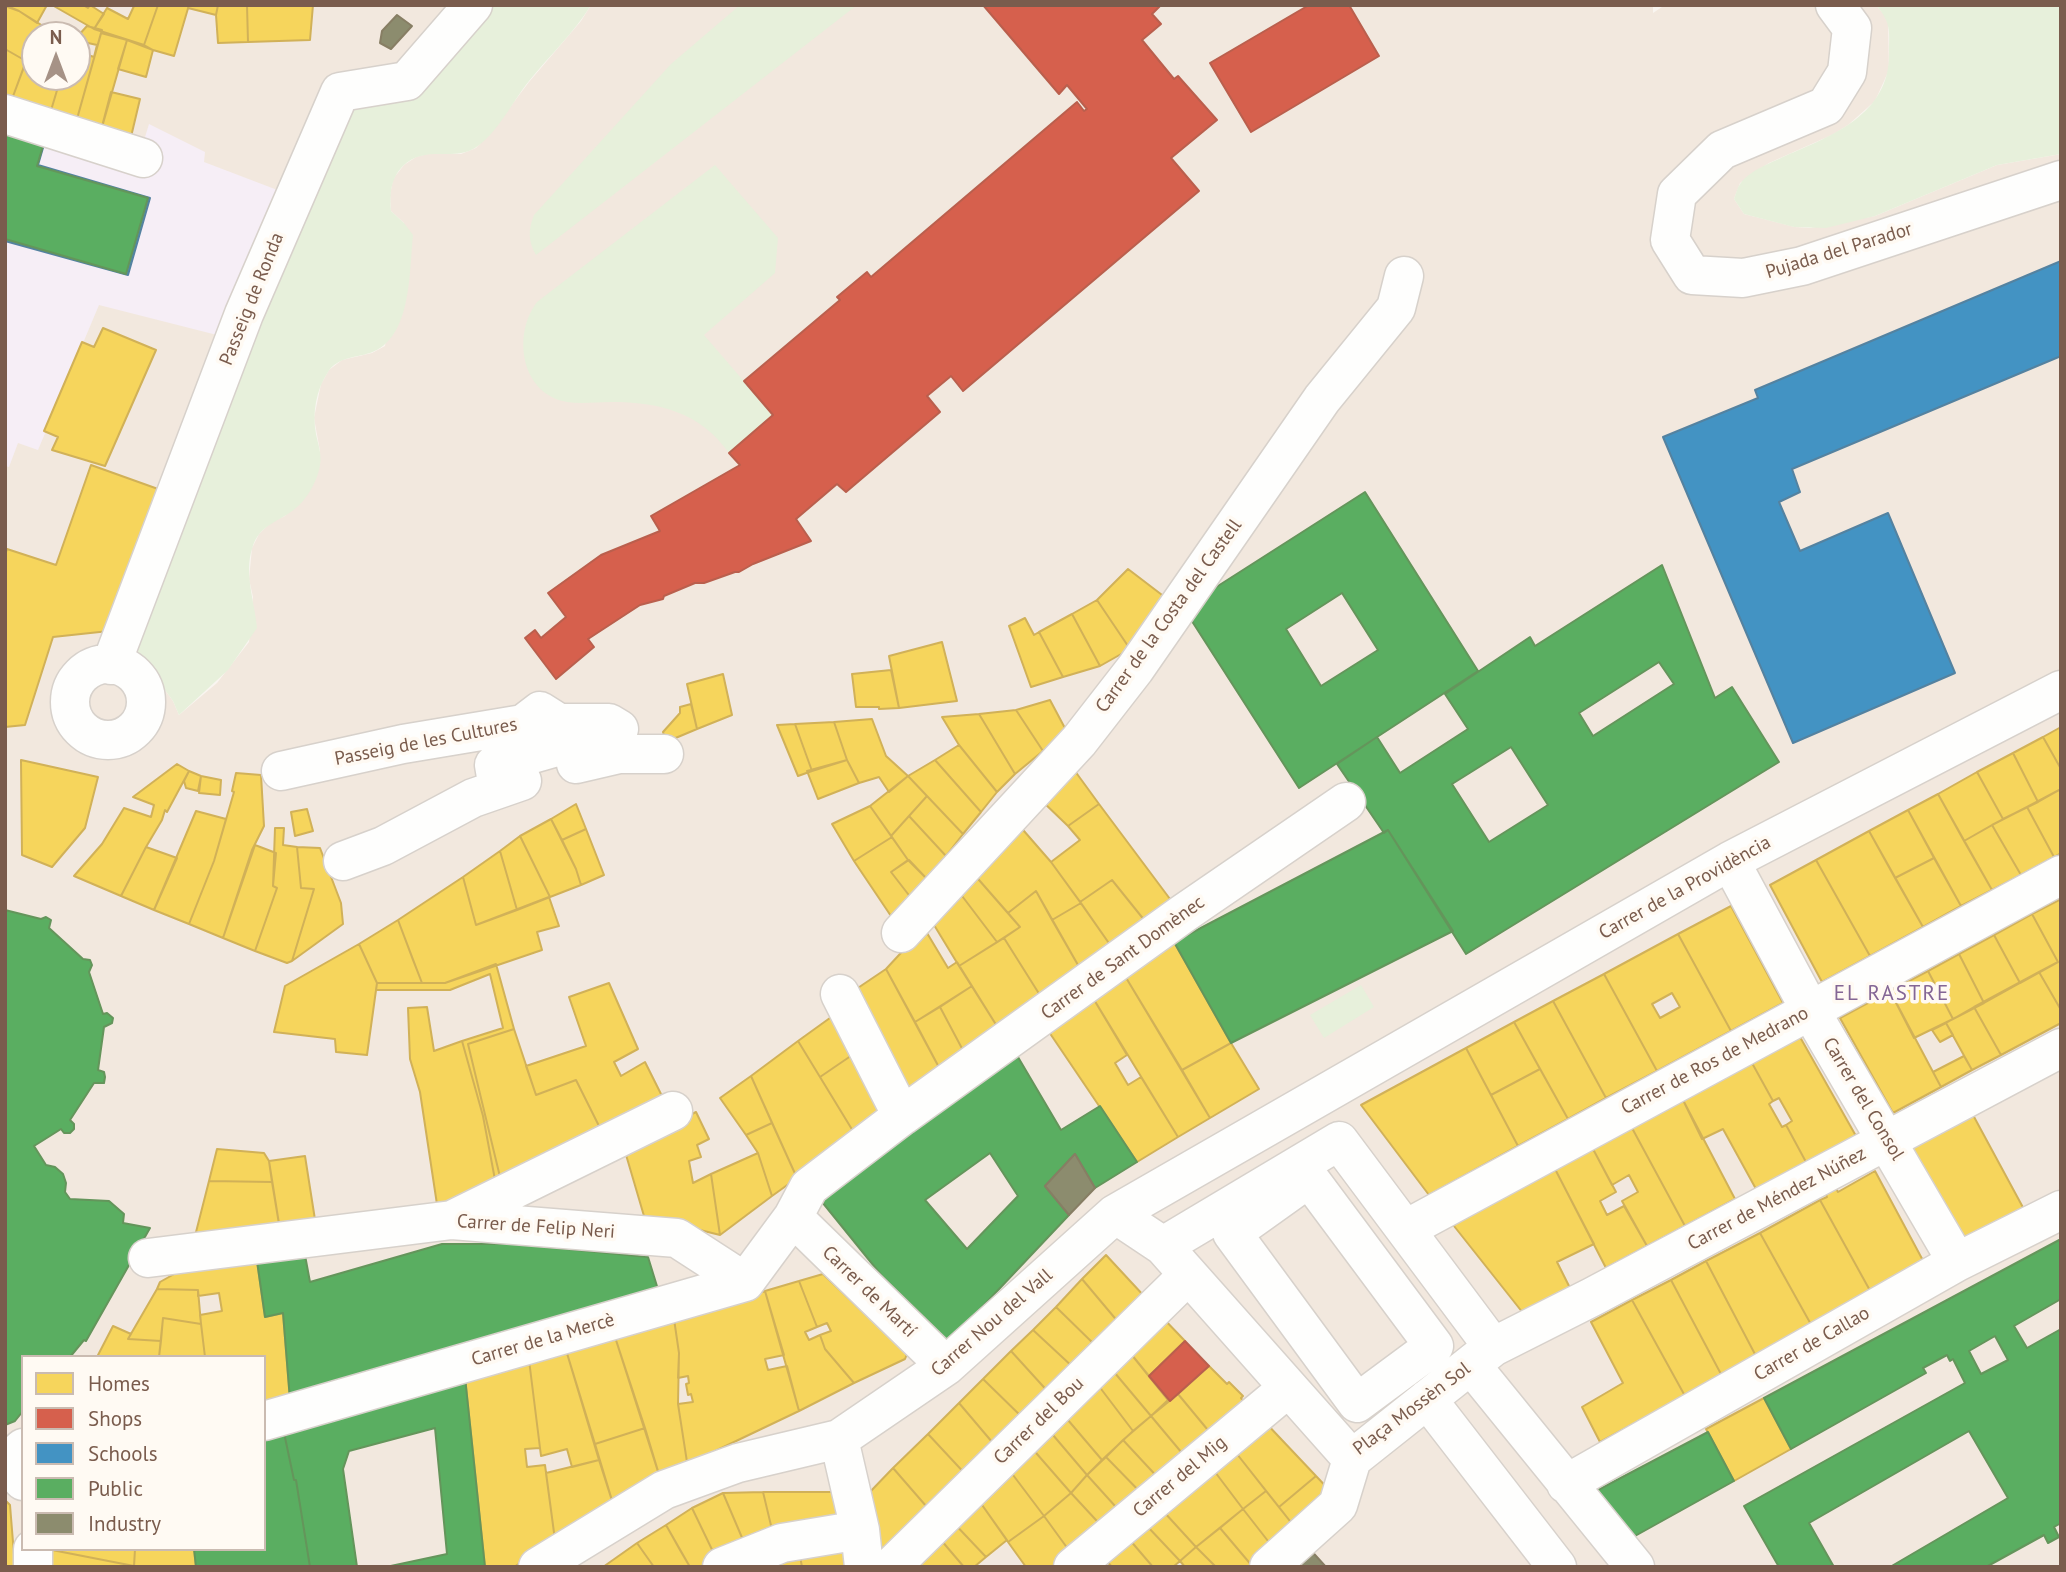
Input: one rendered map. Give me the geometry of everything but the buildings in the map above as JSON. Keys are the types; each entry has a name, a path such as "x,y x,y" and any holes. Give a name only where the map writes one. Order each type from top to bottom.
{"street":[{"name":"Passeig de Ronda","path":"111,665 244,314 340,92 407,81 473,5"},
{"name":"Pujada del Parador","path":"1835,5 1852,28 1847,72 1826,106 1723,150 1677,194 1670,240 1692,275 1743,278 1802,266 2061,180"},
{"path":"5,114 143,158"},
{"name":"Carrer de la Costa del Castell","path":"901,933 1079,741 1135,669 1322,399 1396,307 1404,276"},
{"name":"Carrer de la Providència","path":"1317,1098 1730,861 2061,690"},
{"name":"Passeig de les Cultures","path":"281,771 403,744 523,724 540,712 559,723 609,723 620,729 494,765 498,789"},
{"path":"343,861 383,846 472,798 562,767 620,754 664,754"},
{"name":"Carrer de Sant Domènec","path":"793,1217 809,1187 902,1116 1346,802"},
{"name":"Carrer del Consol","path":"1730,861 1810,1010 1957,1262"},
{"name":"Carrer de Ros de Medrano","path":"1406,1229 2061,875"},
{"path":"840,994 902,1116"},
{"name":"Carrer de Méndez Núñez","path":"1482,1356 2061,1048"},
{"path":"1317,1098 1339,1141 1406,1229 1482,1356 1566,1484 1635,1567"},
{"name":"Carrer Nou del Vall","path":"538,1567 664,1490 737,1463 839,1438 946,1366 1115,1214 1317,1098"},
{"path":"453,1220 673,1111"},
{"path":"1163,1246 1339,1141"},
{"name":"Plaça Mossèn Sol","path":"1309,1178 1434,1346 1357,1403 1232,1233 1309,1178"},
{"name":"Carrer de Callao","path":"1566,1484 1957,1262 2061,1210"},
{"name":"Plaça Mossèn Sol","path":"1115,1214 1163,1246 1352,1459 1482,1356"},
{"path":"745,1282 793,1217"},
{"name":"Carrer de Martí","path":"793,1217 946,1366"},
{"name":"Carrer de Felip Neri","path":"148,1258 453,1220 677,1238 745,1282"},
{"name":"Carrer del Bou","path":"891,1567 1188,1275"},
{"name":"Carrer de la Mercè","path":"266,1420 745,1282"},
{"name":"Carrer del Mig","path":"1073,1567 1287,1388"},
{"path":"1427,1399 1558,1567"},
{"path":"722,1567 782,1543 862,1548 839,1438"},
{"path":"1269,1567 1338,1505 1352,1459"}],"shaded area":[{"path":"5,5 489,5 134,648 173,701 179,715 217,683 249,642 253,597 249,579 252,548 259,534 271,522 285,516 320,451 314,418 321,384 329,370 342,360 372,353 385,346 404,223 391,211 393,179 404,165 416,157 431,153 461,154 476,148 581,21 591,5 1653,5 1653,13 1665,5 1876,5 1888,19 1889,70 1875,101 1834,134 1769,163 1740,183 1734,199 1744,214 1795,227 1810,228 1875,216 1997,165 2061,154 2061,1567 5,1567"},
{"path":"5,122 139,157 149,124 205,152 204,162 280,191 217,335 99,305 38,450 18,443 9,467 5,466"}],"green space":[{"path":"489,5 591,5 483,142 466,152 430,154 412,159 395,176 391,211 413,235 409,285 401,319 394,334 384,345 370,353 337,363 324,379 315,410 320,457 315,482 297,507 265,528 255,540 252,549 249,568 257,628 228,670 179,715 173,701 134,648 227,391 350,105"},
{"path":"740,5 857,5 536,255 530,235 534,215 671,64"},
{"path":"1876,5 2061,5 2061,154 1997,165 1875,216 1826,228 1794,227 1744,214 1734,199 1744,179 1761,167 1839,131 1868,108 1879,93 1886,75 1889,34 1885,17"},
{"path":"715,165 778,238 775,273 704,335 773,415 729,453 718,439 692,419 662,407 611,402 572,403 551,397 539,388 531,376 523,346 529,315 537,302"},
{"path":"1361,985 1374,1007 1324,1038 1310,1015"}],"district":[{"name":"EL RASTRE","path":"1892,994"}]}
